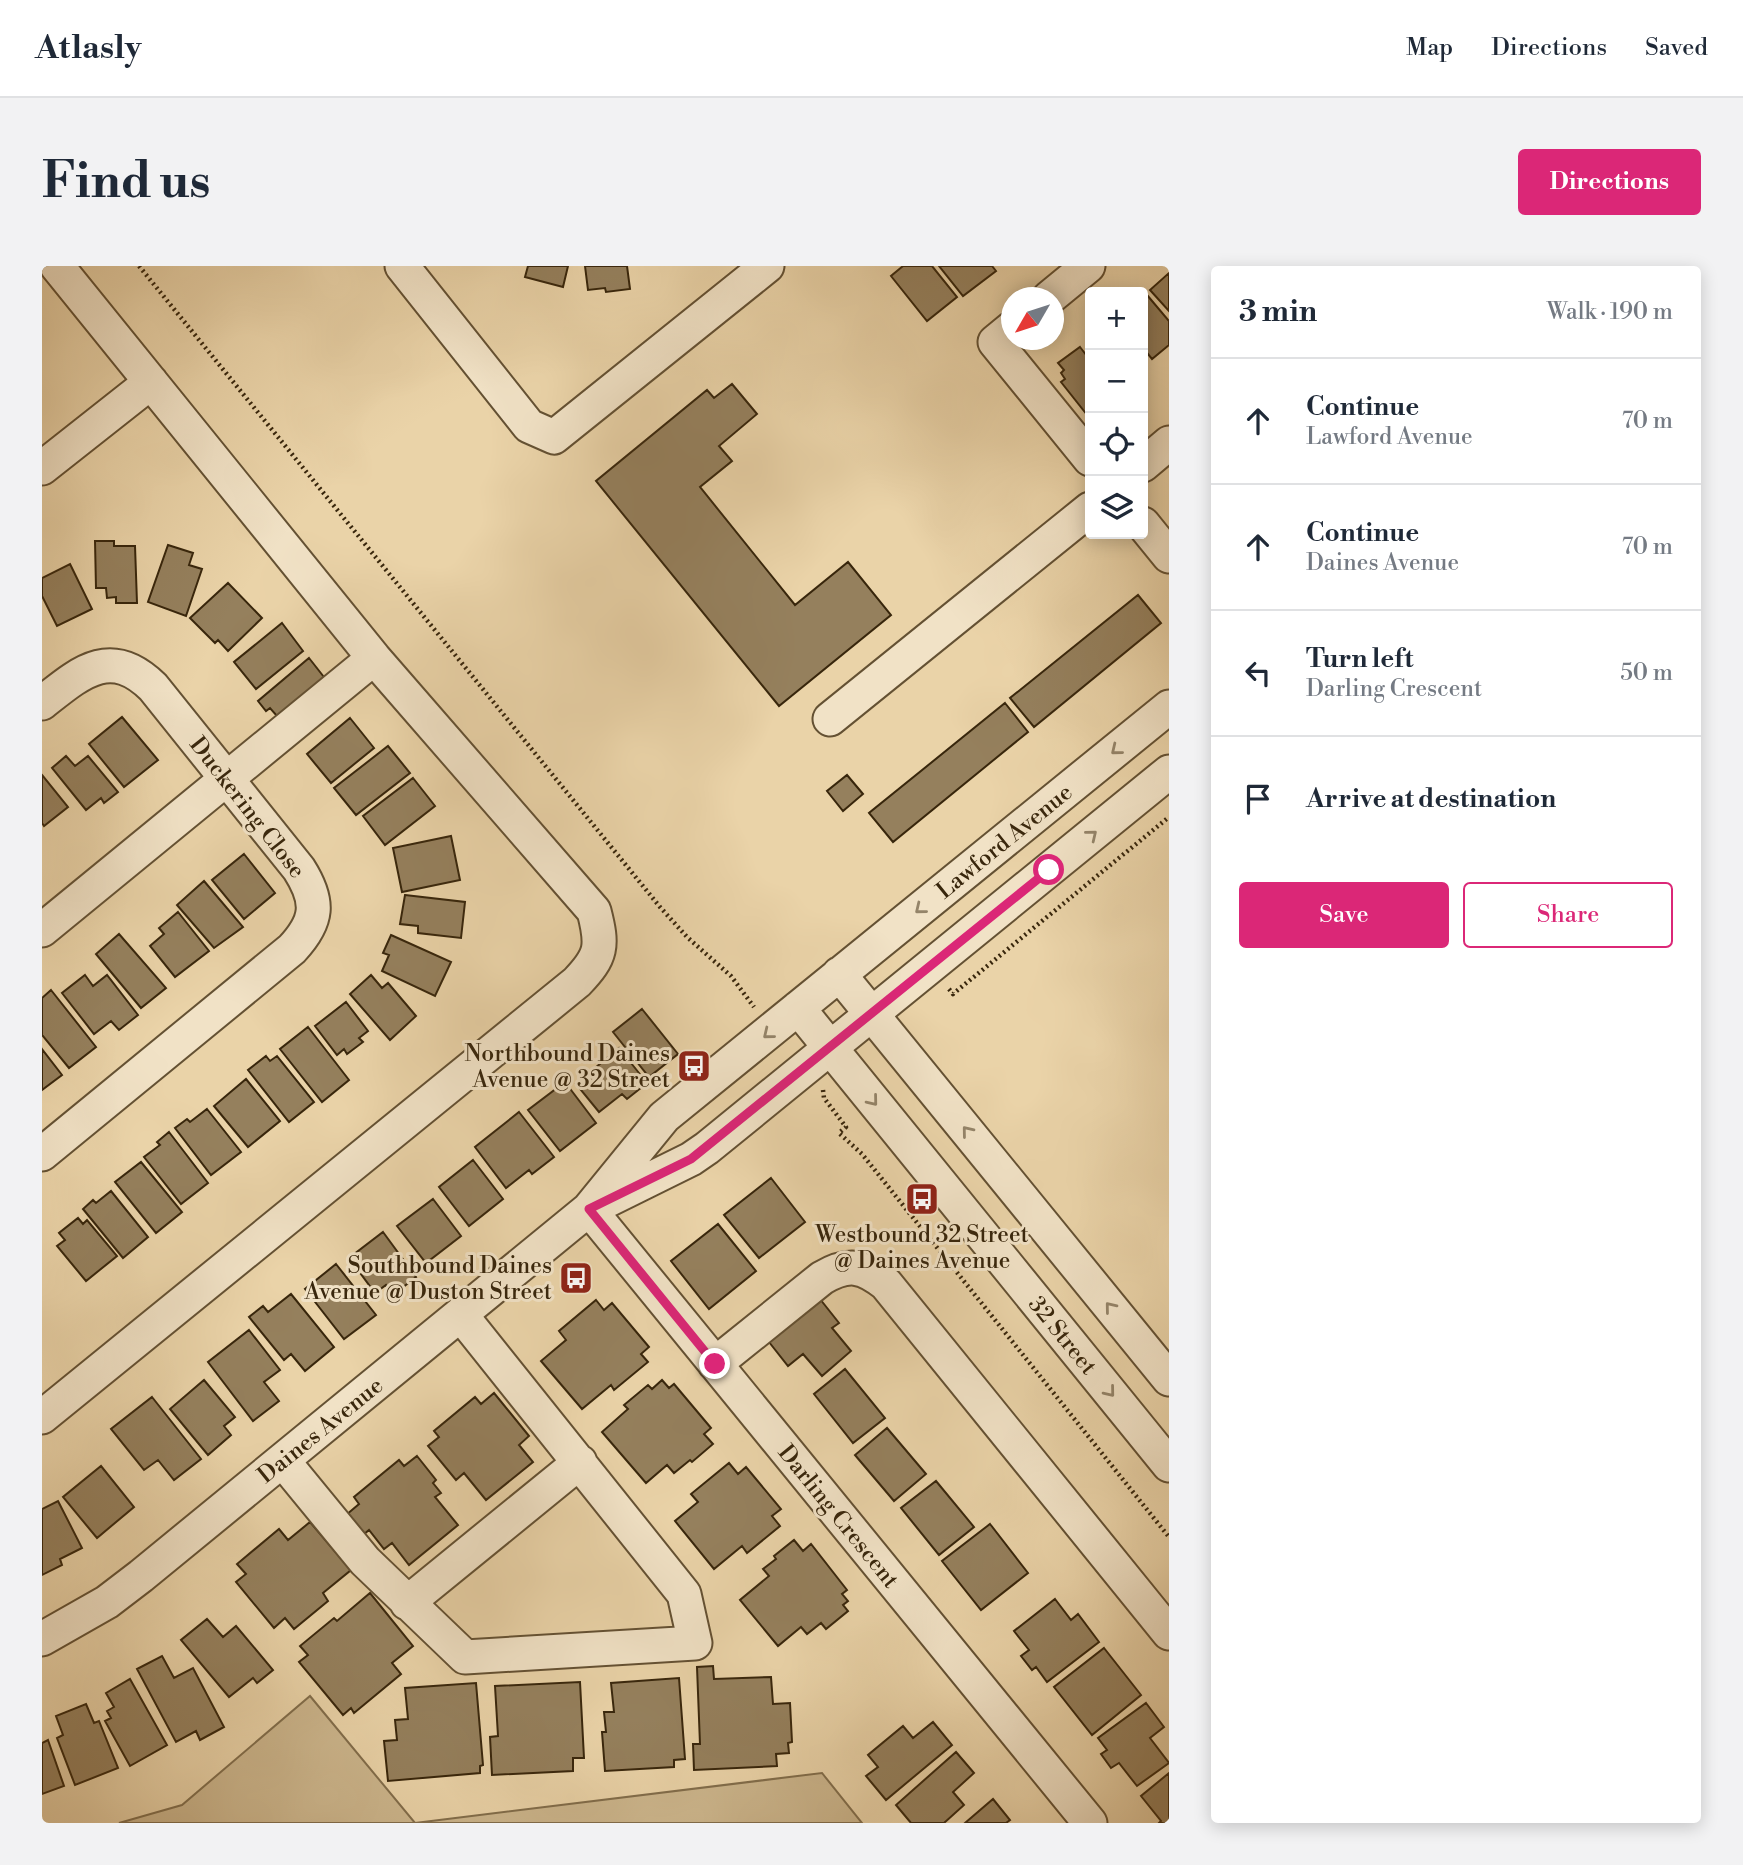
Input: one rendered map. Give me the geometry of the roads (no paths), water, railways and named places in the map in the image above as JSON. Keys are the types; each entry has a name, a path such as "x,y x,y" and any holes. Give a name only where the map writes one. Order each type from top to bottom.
{"street":[{"path":"42,1417 577,982 595,964 599,954 600,934 594,911 374,658 57,266"},
{"path":"402,266 529,426 554,437 767,266"},
{"path":"1062,287 1088,266"},
{"path":"1001,350 1085,453"},
{"path":"42,468 151,382"},
{"path":"1148,461 1169,443"},
{"path":"830,719 1085,513"},
{"path":"1148,530 1169,556"},
{"path":"42,930 374,658"},
{"name":"Duckering Close","path":"42,703 85,671 99,666 124,667 140,674 228,779 307,881 313,912 310,926 292,949 42,1154"},
{"name":"Lawford Avenue","path":"839,974 1169,707"},
{"path":"830,1048 1169,772"},
{"path":"839,974 1169,1379"},
{"name":"Daines Avenue","path":"42,1639 107,1602 284,1461 589,1209 664,1117 839,974"},
{"name":"32 Street","path":"798,1008 1169,1465"},
{"name":"Daines Avenue","path":"589,1209 691,1159 830,1048"},
{"name":"Darling Crescent","path":"589,1209 1090,1823"},
{"path":"715,1364 822,1278 837,1269 864,1269 886,1284 1169,1633"},
{"path":"284,1461 365,1561 465,1657 695,1643 684,1594 461,1315"},
{"path":"407,1603 580,1462"}],"place":[{"name":"Northbound Daines Avenue @ 32 Street","path":"694,1066"},
{"name":"Westbound 32 Street @ Daines Avenue","path":"922,1199"},
{"name":"Southbound Daines Avenue @ Duston Street","path":"576,1278"}]}
